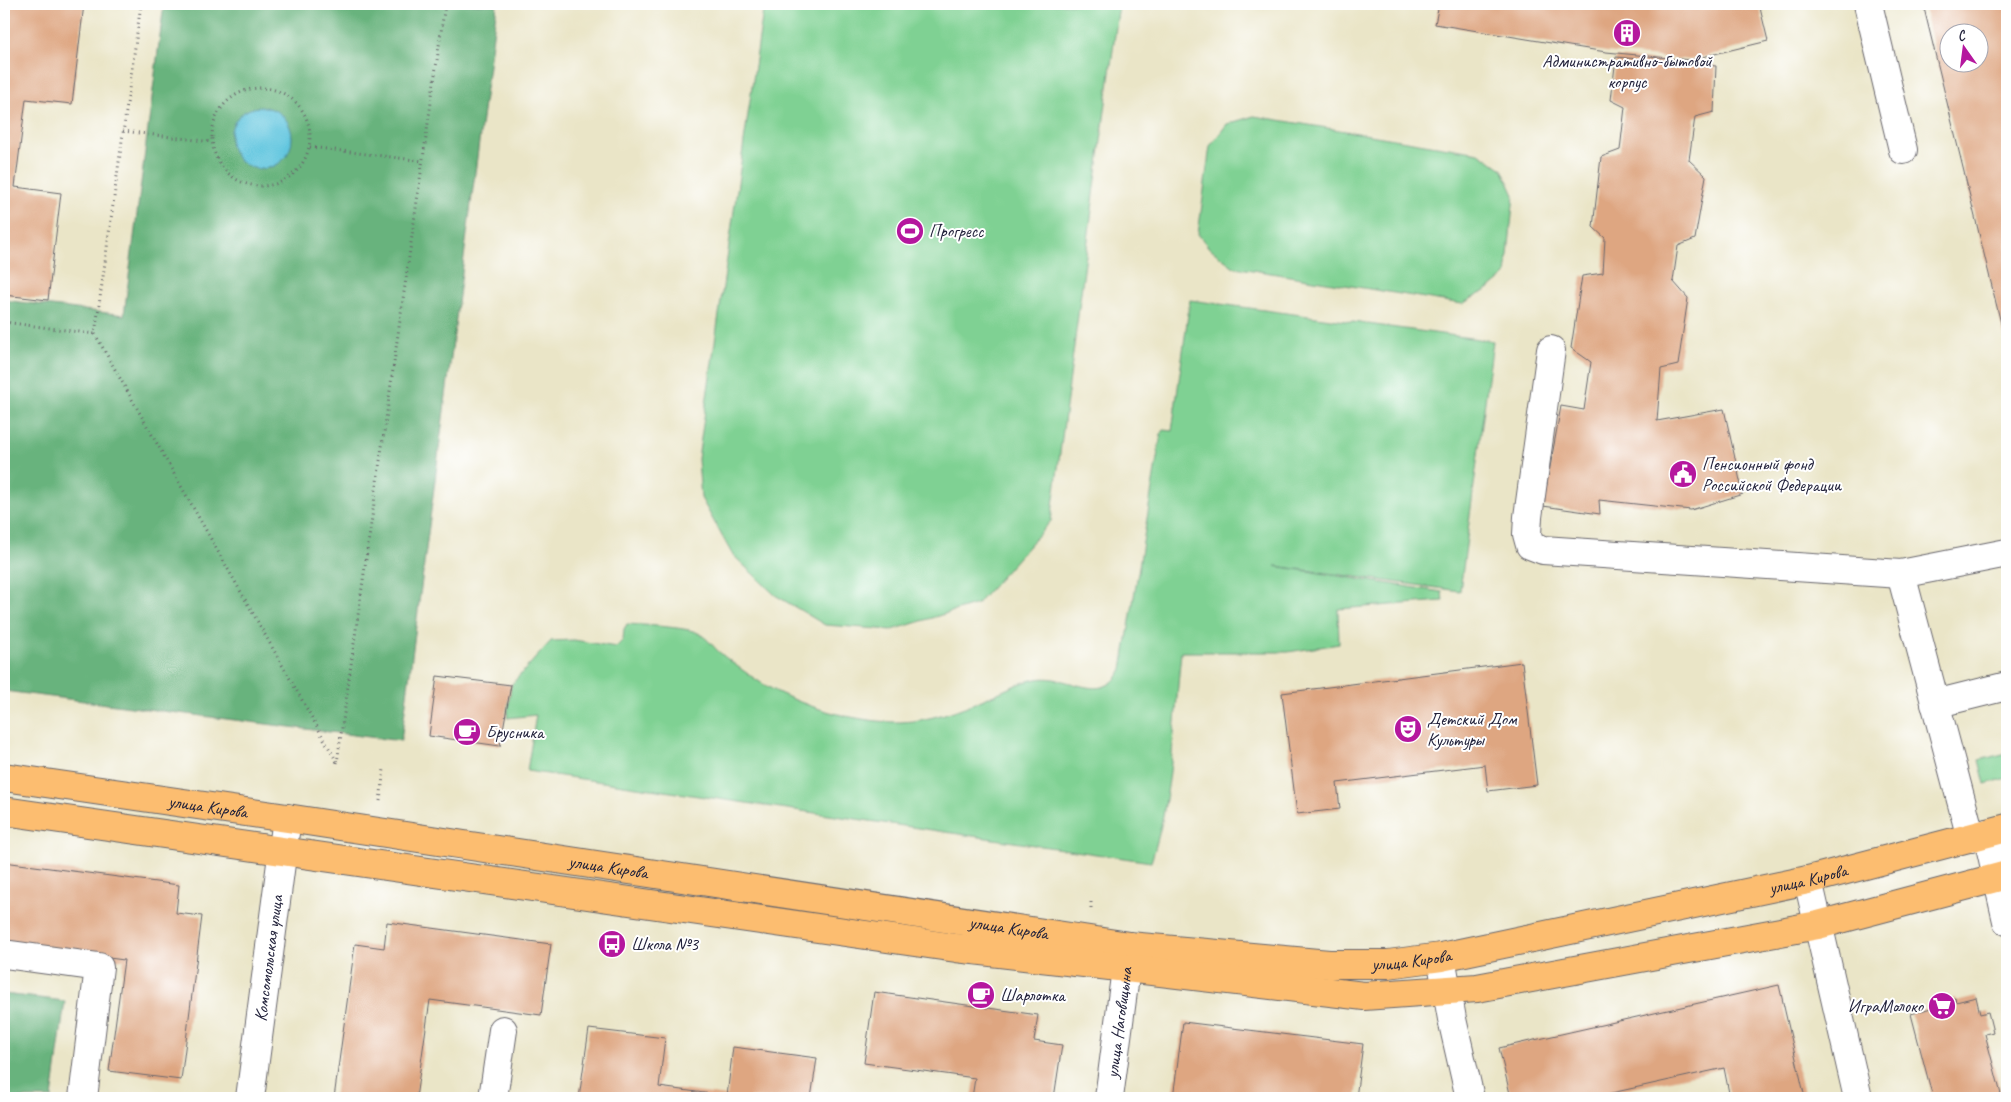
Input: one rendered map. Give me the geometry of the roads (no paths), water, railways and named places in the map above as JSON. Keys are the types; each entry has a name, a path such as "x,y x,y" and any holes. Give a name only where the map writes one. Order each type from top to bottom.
{"main road":[{"name":"улица Кирова","path":"4,777 287,818 1364,996 1477,988 1818,926 2002,876"},
{"name":"улица Кирова","path":"4,811 956,948 1127,957 1328,964 1388,964 1441,957 1808,880 1988,833"}],"street":[{"path":"1868,4 1903,150"},
{"path":"1551,350 1528,517 1527,534 1530,545 1542,550 1901,574 2007,553"},
{"path":"1901,574 1936,704 1988,833 2002,876 2007,922"},
{"path":"1936,704 2007,686"},
{"name":"Комсомольская улица","path":"250,1098 287,818"},
{"path":"1808,880 1858,1098"},
{"path":"4,954 99,966 83,1098"},
{"name":"улица Наговицына","path":"1109,1098 1127,957"},
{"path":"1441,957 1446,990 1470,1098"},
{"path":"493,1098 503,1030"}],"water":[{"path":"261,107 273,110 283,116 289,126 292,138 289,150 283,160 273,166 261,169 249,166 239,160 233,150 230,138 233,126 239,116 249,110"}],"place":[{"name":"Административно-бытовой корпус","path":"1627,33"},
{"name":"Прогресс","path":"910,231"},
{"name":"Пенсионный фонд Российской Федерации","path":"1683,474"},
{"name":"Детский Дом Культуры","path":"1408,729"},
{"name":"Брусника","path":"467,732"},
{"name":"Школа №3","path":"612,944"},
{"name":"Шарлотка","path":"981,995"},
{"name":"ИграМолоко","path":"1942,1006"}]}
